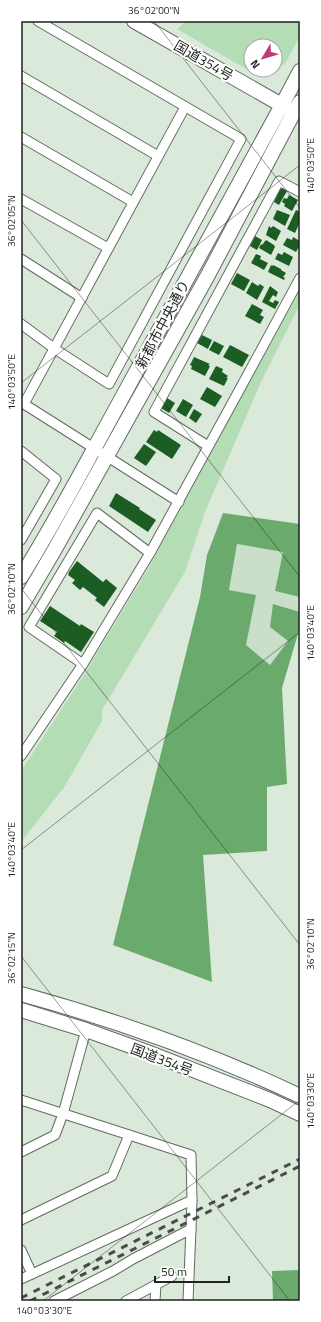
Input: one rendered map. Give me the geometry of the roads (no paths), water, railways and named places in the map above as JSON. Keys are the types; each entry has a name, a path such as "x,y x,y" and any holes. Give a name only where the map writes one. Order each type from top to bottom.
{"main road":[{"name":"国道354号","path":"134,21 282,105 297,107"},
{"name":"新都市中央通り","path":"21,577 166,319 194,264 300,71"},
{"name":"新都市中央通り","path":"21,607 208,275 297,107"},
{"name":"国道354号","path":"21,994 65,1006 155,1036 223,1062 300,1096"},
{"name":"国道354号","path":"21,1010 86,1030 270,1100 300,1114"}],"street":[{"path":"21,324 55,349 109,384 241,139 38,21"},
{"path":"21,76 158,156"},
{"path":"178,502 107,456 22,405 55,349 185,107"},
{"path":"21,137 133,202"},
{"path":"208,446 154,412 279,181 300,192"},
{"path":"21,199 108,248"},
{"path":"21,259 82,298"},
{"path":"21,756 82,664 150,553 300,278"},
{"path":"21,451 56,479 21,540"},
{"path":"82,664 29,627 98,513 150,553"},
{"path":"21,1152 56,1135 86,1030"},
{"path":"21,1100 191,1155 192,1200 188,1301"},
{"path":"21,1220 112,1176 128,1135"},
{"path":"21,1279 192,1200"},
{"path":"57,1300 191,1229"},
{"path":"21,1250 32,1274"},
{"path":"126,1301 172,1276"},
{"path":"155,1301 156,1285"}],"railway":[{"path":"21,1298 300,1159"},
{"path":"30,1301 300,1166"}]}
